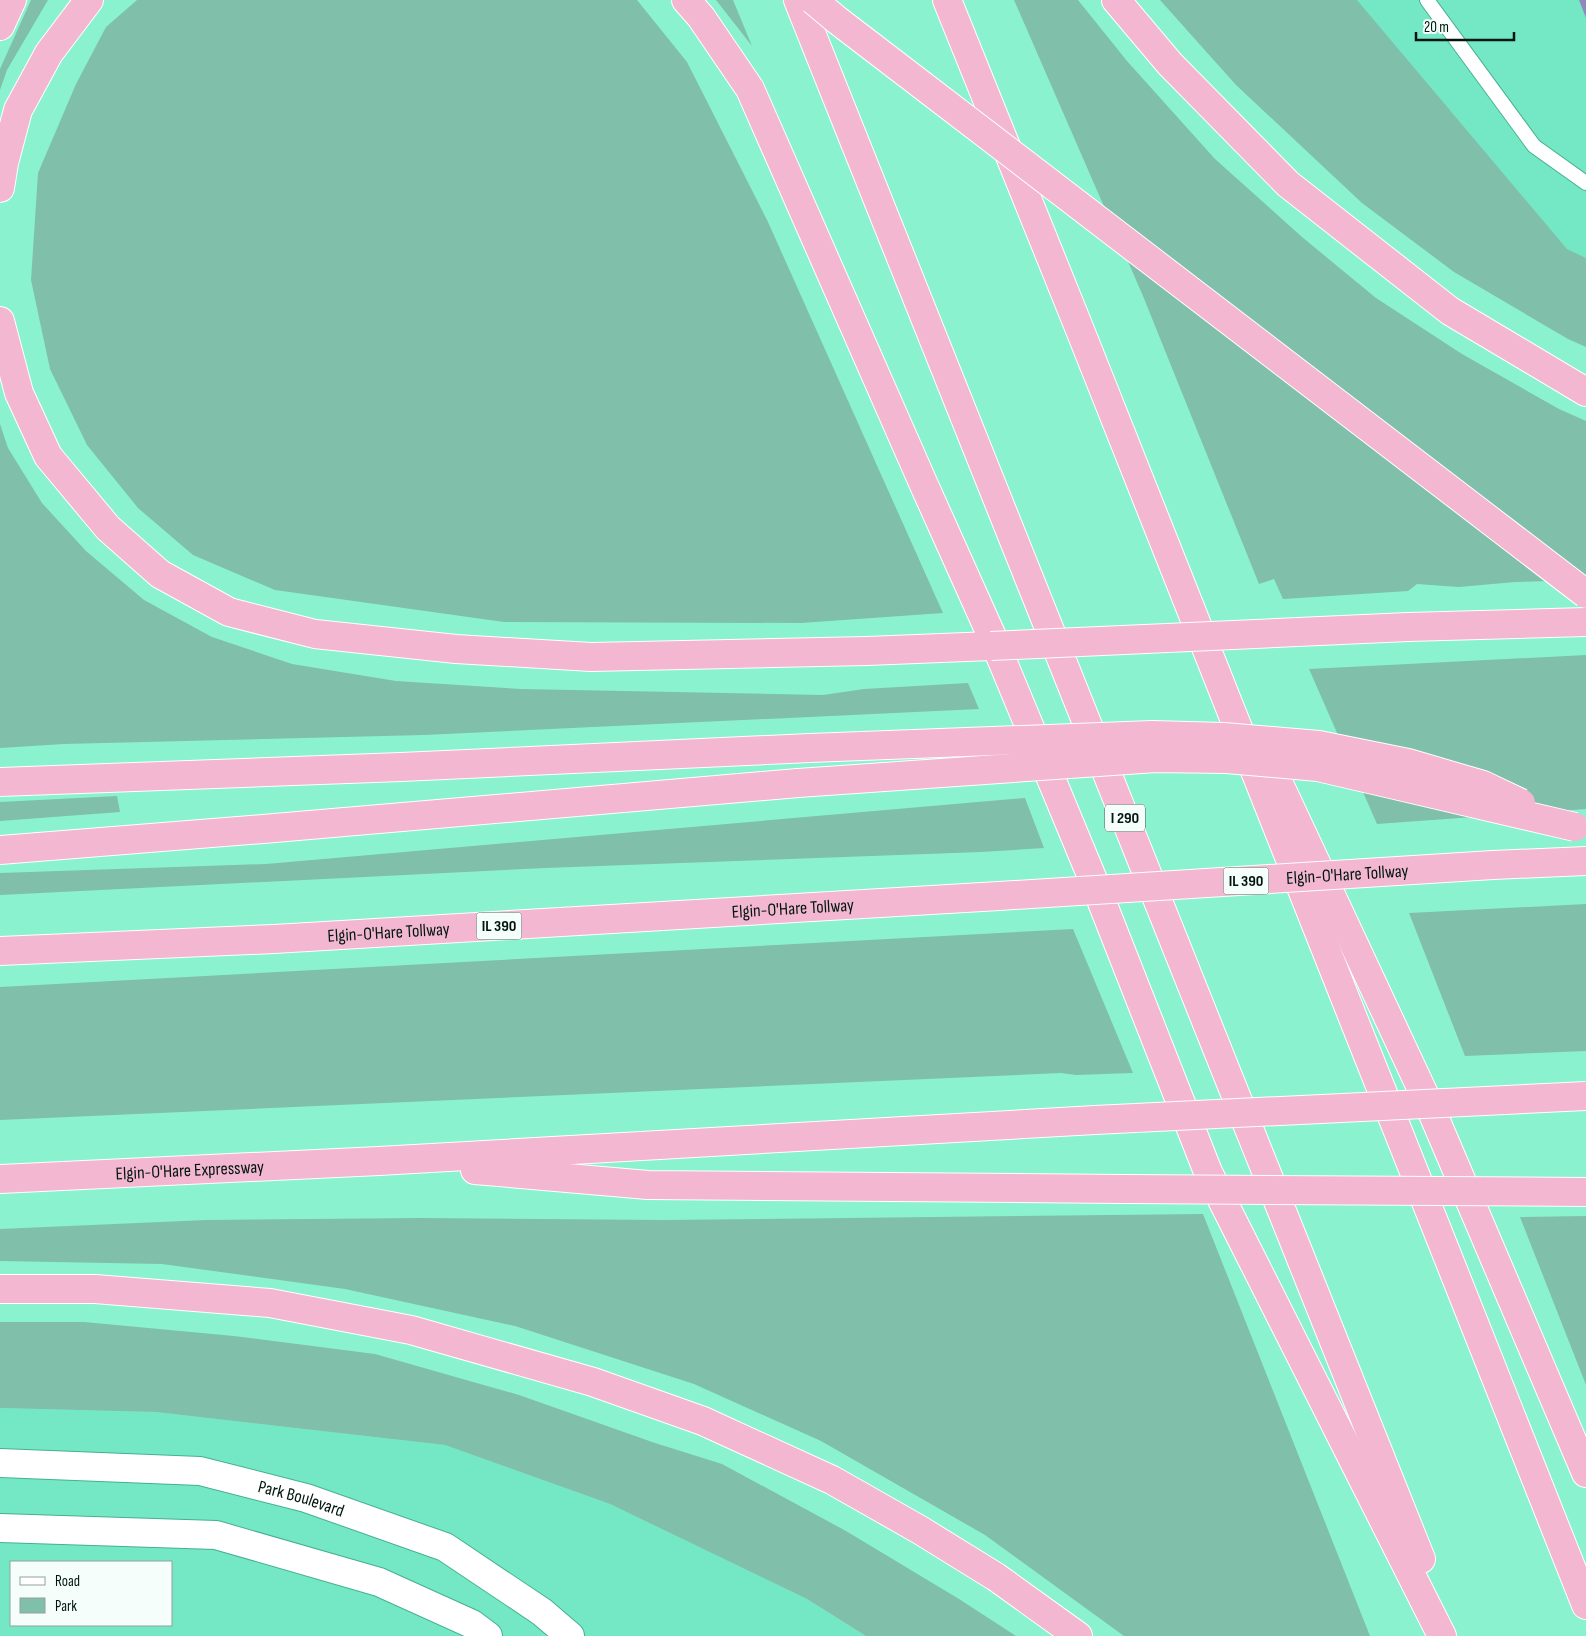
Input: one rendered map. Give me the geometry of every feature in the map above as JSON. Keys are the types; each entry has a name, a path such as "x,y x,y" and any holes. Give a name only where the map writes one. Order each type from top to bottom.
{"highway":[{"path":"0,26 12,0"},
{"path":"0,188 18,110 49,53 89,0"},
{"path":"686,0 701,17 750,88 994,641 1096,887 1208,1172 1442,1636"},
{"name":"I 290","path":"798,0 1001,513 1149,877 1452,1636"},
{"path":"813,0 1586,594"},
{"path":"946,0 1586,1605"},
{"path":"1116,0 1170,64 1288,184 1450,311 1586,392"},
{"path":"0,321 19,393 48,456 108,528 160,574 229,612 315,634 465,649 590,656 867,651 1408,626 1586,622"},
{"path":"1127,450 1230,682 1430,1107 1586,1472"},
{"path":"0,782 410,767 810,748 1152,735 1224,737 1318,745 1408,763 1482,785 1580,829"},
{"path":"0,850 798,782 1156,758 1227,759 1318,768 1580,829"},
{"name":"Elgin-O'Hare Tollway","path":"0,951 274,940 1493,865 1586,861"},
{"path":"379,1162 1095,1120 1586,1096"},
{"path":"379,1162 648,1185 1586,1192"},
{"name":"Elgin-O'Hare Expressway","path":"0,1179 379,1162"},
{"path":"0,1289 96,1289 270,1303 411,1330 593,1382 704,1421 832,1480 920,1530 996,1577 1078,1636"}],"street":[{"name":"Park Boulevard","path":"0,1463 200,1471 306,1498 446,1547 542,1612 570,1636"},
{"path":"0,1528 216,1535 379,1582 472,1624 488,1636"}],"lane":[{"path":"1427,0 1534,146 1586,183"}],"shaded area":[{"path":"1354,0 1586,0 1586,258 1567,249"},
{"path":"0,1408 156,1412 445,1445 610,1504 807,1599 866,1636 0,1636"}],"green space":[{"path":"31,0 48,0 7,70 0,90 0,69"},
{"path":"137,0 637,0 687,62 768,222 943,613 801,623 504,622 275,590 193,555 138,508 87,445 50,369 31,280 38,173 76,84 106,27"},
{"path":"716,0 733,0 752,46"},
{"path":"1014,0 1078,0 1127,61 1215,159 1302,237 1376,298 1462,354 1559,409 1586,421 1586,580 1515,582 1459,587 1417,584 1408,591 1283,599 1274,579 1259,584 1143,296"},
{"path":"1160,0 1357,0 1567,249 1586,258 1586,347 1568,339 1454,272 1362,203 1236,85"},
{"path":"0,424 8,448 42,503 86,551 144,600 212,637 292,664 396,681 521,689 823,695 864,689 968,683 979,709 424,735 64,744 0,748"},
{"path":"1586,655 1586,809 1377,824 1309,669"},
{"path":"117,796 120,812 0,821 0,802"},
{"path":"1025,798 1044,848 545,868 0,895 0,873 266,864"},
{"path":"1586,904 1586,1051 1465,1056 1409,913"},
{"path":"1073,929 1133,1073 1076,1075 1061,1073 0,1120 0,987"},
{"path":"1203,1214 1370,1636 1124,1636 985,1535 821,1441 694,1384 515,1326 345,1289 162,1264 0,1261 0,1229 206,1220 421,1218 664,1220"},
{"path":"1586,1216 1586,1385 1520,1217"},
{"path":"0,1322 84,1322 234,1336 375,1354 519,1395 655,1443 722,1464 846,1531 959,1599 1016,1636 866,1636 807,1599 610,1504 445,1445 156,1412 0,1408"}]}
